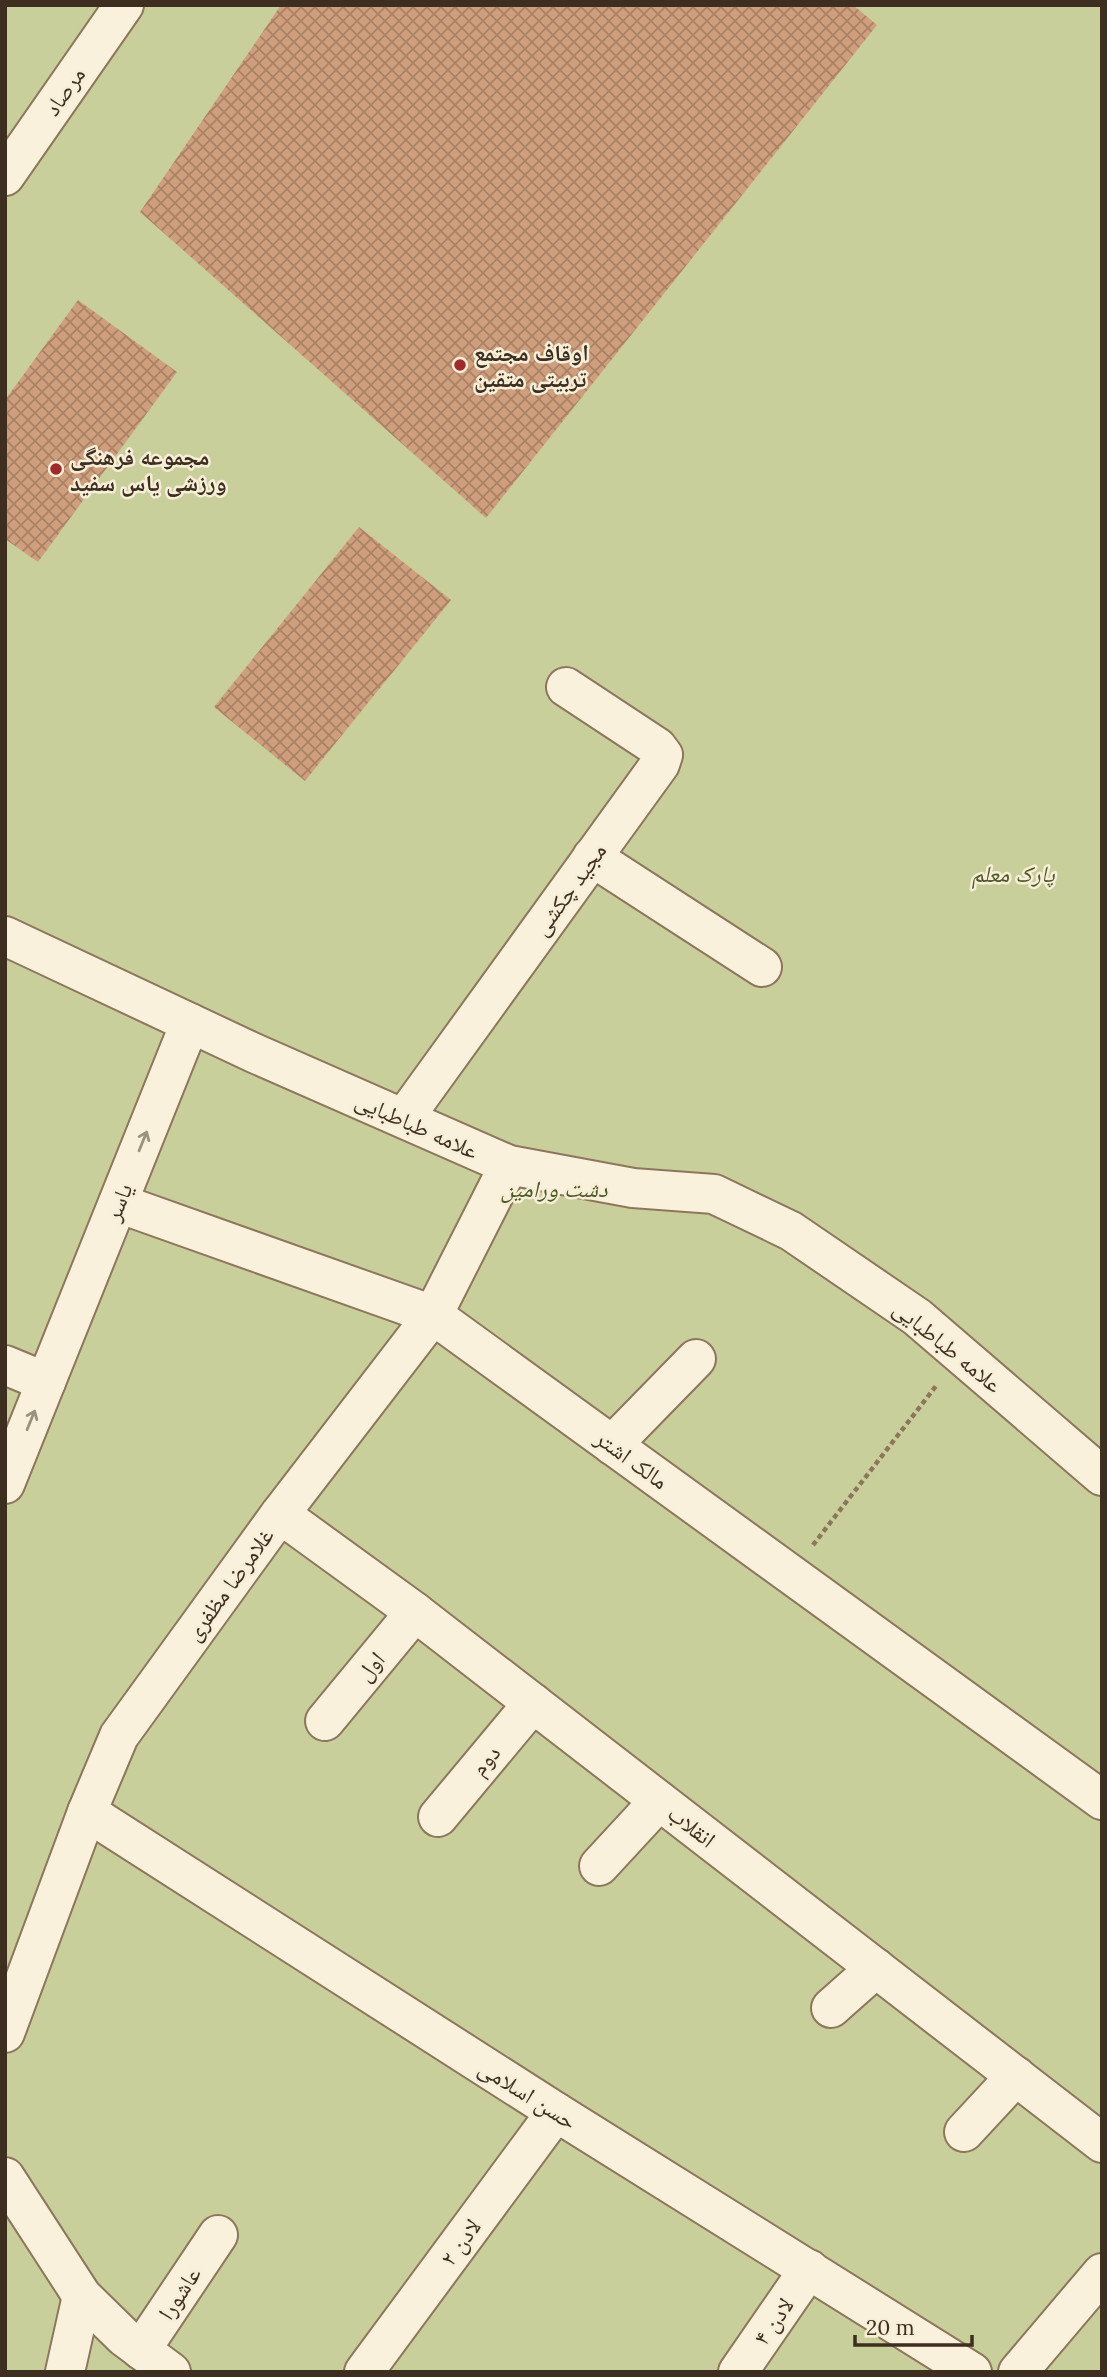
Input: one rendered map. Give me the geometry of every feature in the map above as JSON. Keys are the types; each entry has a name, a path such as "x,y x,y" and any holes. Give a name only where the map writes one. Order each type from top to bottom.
{"street":[{"name":"مرصاد","path":"10,159 124,5"},
{"name":"مجید چکشی","path":"404,1118 660,764 663,755 657,747 566,687"},
{"path":"592,857 762,967"},
{"name":"علامه طباطبایی","path":"5,936 190,1023 509,1165 633,1188 714,1194 791,1231 917,1317 1102,1476"},
{"name":"یاسر","path":"5,1484 190,1023"},
{"name":"غلامرضا مظفری","path":"5,2033 87,1812 119,1736 280,1514 433,1315 509,1165"},
{"name":"مالک اشتر","path":"118,1203 433,1315 1102,1800"},
{"path":"612,1445 696,1359"},
{"path":"5,1365 46,1382"},
{"name":"انقلاب","path":"280,1514 415,1612 1102,2143"},
{"name":"اول","path":"325,1721 415,1612"},
{"name":"دوم","path":"438,1817 533,1703"},
{"path":"599,1866 659,1801"},
{"name":"حسن اسلامی","path":"87,1812 556,2112 972,2372"},
{"path":"831,2008 876,1968"},
{"path":"964,2132 1016,2076"},
{"name":"لادن ۲","path":"364,2372 556,2112"},
{"path":"5,2177 82,2295 124,2337 156,2361"},
{"name":"عاشورا","path":"156,2361 218,2235"},
{"name":"لادن ۴","path":"738,2372 808,2269"},
{"path":"1018,2372 1102,2273"},
{"path":"65,2372 82,2295"}],"path":[{"path":"790,1574 960,1354"}],"green space":[{"name":"دشت ورامین","path":"5,5 1102,5 1102,2372 5,2372"}],"building":[{"name":"اوقاف مجتمع تربیتی متقین","path":"281,5 853,5 877,25 486,518 140,212"},
{"name":"مجموعه فرهنگی ورزشی یاس سفید","path":"78,300 177,372 38,562 5,539 5,400"},
{"path":"359,527 451,600 305,781 214,707"}],"place":[{"name":"اوقاف مجتمع تربیتی متقین","path":"460,365"},
{"name":"مجموعه فرهنگی ورزشی یاس سفید","path":"56,469"}],"park label":[{"name":"پارک معلم","path":"1013,873"}]}
